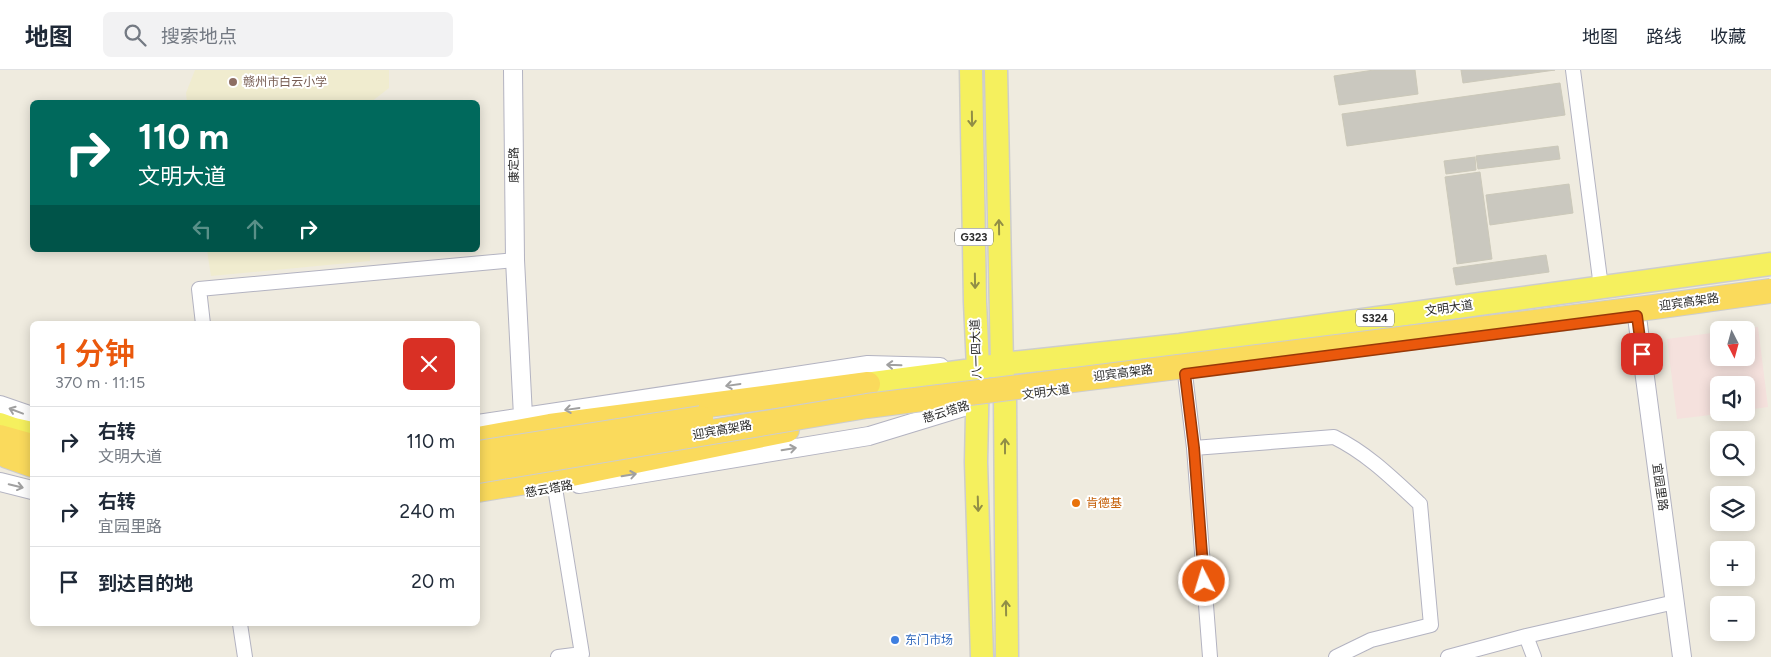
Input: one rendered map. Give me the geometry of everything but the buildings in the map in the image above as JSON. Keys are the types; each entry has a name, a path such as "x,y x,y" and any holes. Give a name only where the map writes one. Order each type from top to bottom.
{"highway":[{"name":"迎宾高架路","path":"480,453 865,393 1181,355 1771,275"},
{"name":"迎宾高架路","path":"480,471 868,406 1771,291"},
{"path":"480,439 550,426 868,384"},
{"path":"480,490 562,476 868,414"},
{"path":"2,453 30,446"},
{"path":"2,453 30,463"}],"main road":[{"name":"八一四大道","path":"971,70 978,368 976,462 982,657"},
{"name":"八一四大道","path":"996,70 1002,364 1005,398 1007,657"},
{"name":"文明大道","path":"978,368 1180,345 1771,264"},
{"name":"文明大道","path":"977,403 1185,374 1771,300"},
{"path":"480,446 978,368"},
{"name":"慈云塔路","path":"480,483 868,414 946,404 977,403"},
{"path":"0,424 30,433"},
{"path":"2,453 30,473"}],"street":[{"name":"康定路","path":"513,70 515,260 523,416"},
{"path":"1573,70 1601,287"},
{"path":"203,321 198,289 515,260"},
{"name":"宜园里路","path":"1637,316 1682,657"},
{"path":"480,424 868,365 978,368"},
{"path":"1185,374 1194,448 1210,657"},
{"name":"慈云塔路","path":"480,502 869,436 977,403"},
{"path":"0,405 30,415"},
{"path":"1194,448 1334,437 1370,459 1420,504 1431,625 1372,640 1336,657"},
{"path":"0,482 30,490"},
{"path":"555,488 582,654 558,657"},
{"path":"1448,657 1526,636 1675,602"},
{"path":"240,626 245,657"},
{"path":"1526,636 1534,657"}],"shaded area":[{"path":"195,70 389,70 389,88 374,100 187,100 186,93"},
{"path":"207,252 370,252 370,261 211,276"},
{"path":"1755,327 1758,327 1768,407 1755,409 1755,376 1710,376 1710,415 1677,419 1667,339 1710,333 1710,366 1755,366"}],"place":[{"name":"赣州市白云小学","path":"233,82"},
{"name":"肯德基","path":"1076,503"},
{"name":"东门市场","path":"895,640"}],"route":[{"path":"1204,581 1194,448 1185,374 1637,316 1642,354"}]}
